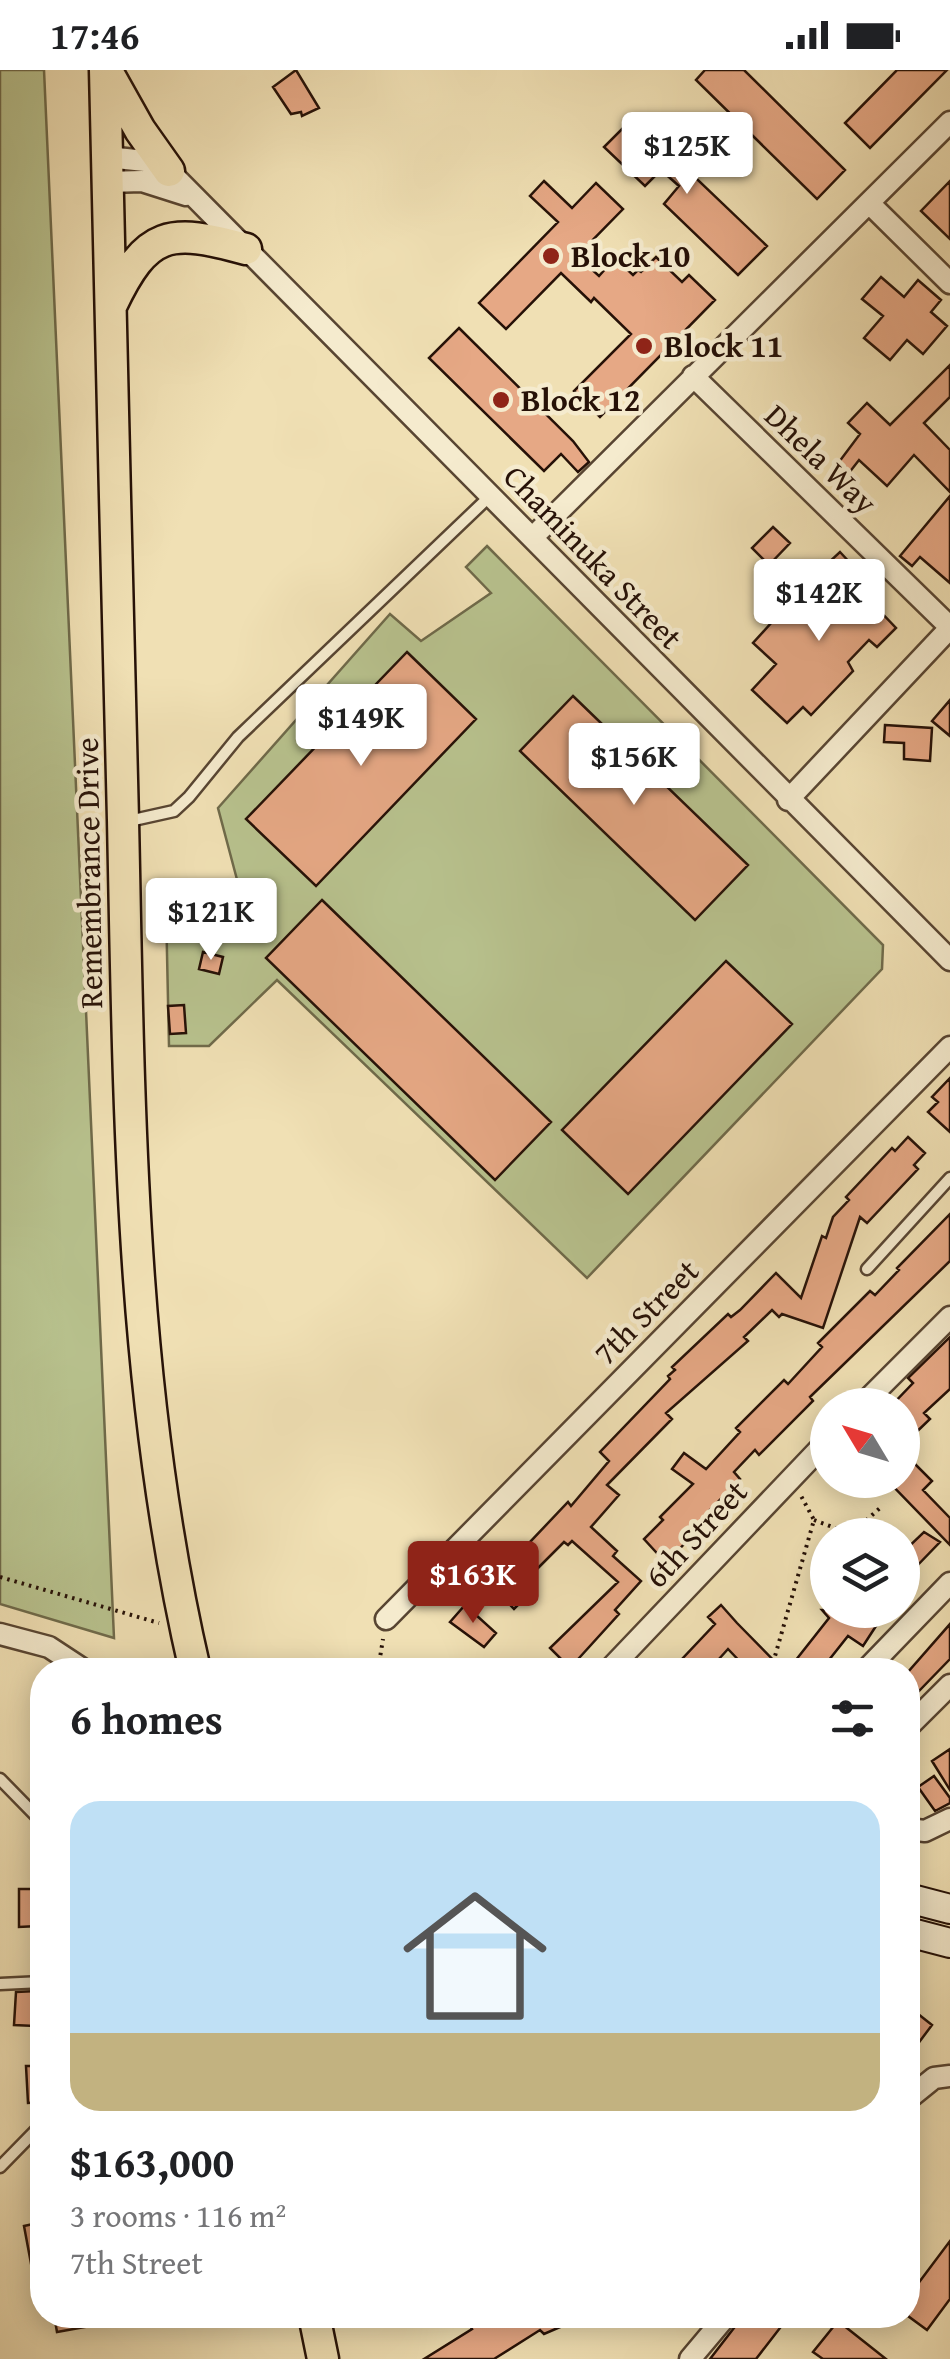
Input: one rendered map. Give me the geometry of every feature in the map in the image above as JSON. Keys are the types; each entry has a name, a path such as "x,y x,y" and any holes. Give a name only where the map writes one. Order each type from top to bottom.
{"main road":[{"name":"Remembrance Drive","path":"106,70 108,314 129,1121 140,1310 155,1443 192,1658"},
{"path":"106,70 169,171"},
{"path":"108,314 128,271 140,256 160,242 199,236 246,249"},
{"path":"920,1901 950,1908"},
{"path":"920,1935 950,1942"},
{"path":"317,2328 323,2359"}],"street":[{"path":"533,537 950,122"},
{"path":"107,170 145,161 169,171"},
{"path":"107,170 193,197"},
{"name":"Chaminuka Street","path":"169,171 950,960"},
{"path":"868,203 950,283"},
{"name":"Dhela Way","path":"692,376 950,628 788,800"},
{"name":"7th Street","path":"386,1619 950,1047"},
{"path":"879,1388 950,1318"},
{"name":"6th Street","path":"619,1658 810,1458"},
{"path":"877,1658 950,1582"},
{"path":"0,1634 49,1648 65,1658"},
{"path":"920,1715 950,1684"},
{"path":"920,1830 950,1819"},
{"path":"920,2089 934,2078 950,2076"},
{"path":"690,2359 715,2328"}],"lane":[{"path":"123,822 174,811 238,736 491,495"},
{"path":"868,1270 950,1178"},
{"path":"0,1779 30,1810"},
{"path":"0,1984 30,1983"},
{"path":"0,2167 30,2136"}],"path":[{"path":"790,1477 813,1518"},
{"path":"869,1518 880,1508"},
{"path":"774,1658 810,1534"},
{"path":"0,1576 128,1612 186,1633"},
{"path":"380,1658 386,1619"}],"green space":[{"path":"0,70 44,70 114,1638 0,1604"},
{"path":"487,546 883,945 882,969 587,1278 277,980 209,1046 169,1046 166,907 239,887 218,808 390,614 421,641 491,593 466,567"}],"building":[{"path":"296,70 319,108 302,116 301,112 291,114 273,87"},
{"path":"705,70 744,70 845,170 817,199 696,80"},
{"path":"897,70 947,70 870,148 845,123"},
{"path":"633,118 767,246 738,275 664,204 679,186 661,170 645,186 604,147"},
{"path":"544,181 572,208 596,183 623,209 577,256 599,276 615,258 633,275 656,257 682,282 689,275 715,300 600,417 574,391 631,334 594,298 591,302 561,273 506,329 479,303 558,222 530,196"},
{"path":"950,181 950,239 921,211"},
{"path":"881,277 904,297 918,280 941,300 931,312 947,326 923,354 907,340 890,360 864,338 883,316 862,299"},
{"name":"Block 12","path":"459,328 573,441 589,462 578,472 561,454 544,471 429,358"},
{"path":"950,365 950,397 924,423 950,450 950,492 914,455 887,486 859,460 838,487 827,478 860,434 848,423 867,403 890,425"},
{"path":"950,496 950,583 920,557 912,566 900,556"},
{"path":"773,527 790,543 769,565 752,548"},
{"path":"840,552 864,578 856,586 896,628 877,647 869,640 848,662 853,671 811,715 803,707 787,723 752,690 776,664 753,643 782,611 794,622 837,602 813,577"},
{"path":"407,652 476,719 316,886 246,819"},
{"path":"573,696 748,865 695,920 520,751"},
{"path":"950,700 950,736 932,721"},
{"path":"885,725 932,728 930,761 904,759 904,743 884,742"},
{"path":"322,900 551,1122 495,1180 266,958"},
{"path":"203,952 223,957 219,974 199,969"},
{"path":"726,961 792,1024 628,1194 562,1130"},
{"path":"184,1005 186,1033 170,1034 168,1006"},
{"path":"950,1078 950,1132 928,1112 938,1102 932,1097"},
{"path":"908,1137 925,1153 914,1165 918,1169 867,1223 860,1217 823,1328 782,1314 779,1317 772,1310 744,1337 748,1341 666,1413 672,1419 607,1485 619,1495 591,1527 617,1551 613,1556 641,1581 615,1610 619,1614 579,1658 560,1658 550,1648 618,1582 572,1541 568,1545 564,1542 520,1586 529,1594 514,1609 490,1584 568,1502 571,1506 609,1461 600,1452 670,1379 668,1376 675,1370 672,1367 728,1314 731,1317 740,1310 776,1273 801,1298 822,1236 826,1238 833,1217 849,1200 846,1197 892,1148 895,1151"},
{"path":"950,1214 950,1261 819,1388 810,1388 810,1404 759,1455 755,1450 734,1472 740,1479 666,1563 644,1539 693,1484 672,1469 684,1453 706,1469 740,1432 736,1428 784,1380 788,1384 822,1347 818,1343 870,1291 875,1295"},
{"path":"950,1337 950,1389 924,1413 930,1419 920,1429 920,1388 908,1388 913,1383 908,1378"},
{"path":"920,1469 932,1481 923,1490 950,1518 950,1545 904,1498 920,1498"},
{"path":"924,1532 940,1542 920,1563 920,1536"},
{"path":"475,1566 490,1579 475,1596 459,1582"},
{"path":"465,1605 496,1633 484,1647 450,1622"},
{"path":"721,1605 771,1658 737,1658 728,1649 720,1658 683,1658 715,1624 708,1617"},
{"path":"950,1624 950,1659 920,1690 920,1658"},
{"path":"821,1628 875,1628 863,1646 848,1636 831,1658 797,1658"},
{"path":"950,1749 950,1790 932,1761"},
{"path":"934,1776 950,1803 935,1811 920,1786"},
{"path":"19,1889 30,1889 30,1926 19,1927"},
{"path":"30,1991 30,2026 14,2025 16,1992"},
{"path":"920,2016 932,2025 920,2041"},
{"path":"26,2066 30,2066 30,2103"},
{"path":"30,2225 30,2258 24,2226"},
{"path":"950,2241 950,2299 927,2330 920,2325 920,2281"},
{"path":"558,2328 544,2334 540,2330 494,2359 424,2359 472,2329"},
{"path":"734,2328 780,2328 756,2359 710,2359"},
{"path":"832,2328 847,2328 886,2359 823,2359 813,2352"}],"place":[{"name":"Block 10","path":"551,256"},
{"name":"Block 11","path":"644,346"},
{"name":"Block 12","path":"501,400"}]}
